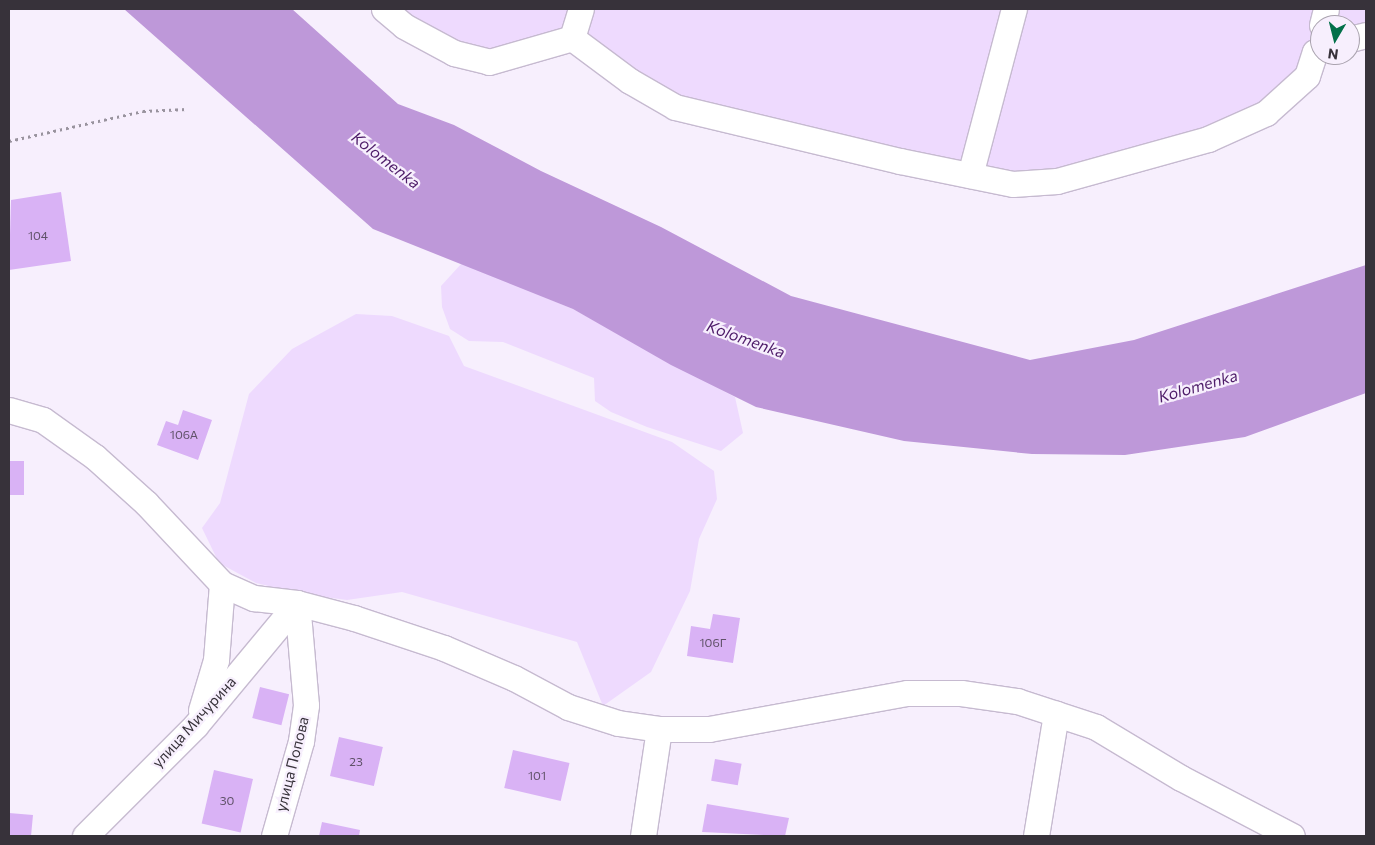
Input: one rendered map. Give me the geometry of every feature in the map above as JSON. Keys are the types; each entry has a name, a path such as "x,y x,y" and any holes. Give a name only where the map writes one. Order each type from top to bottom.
{"street":[{"path":"384,9 404,26 454,53 489,62 572,38"},
{"path":"572,38 581,9"},
{"path":"970,175 1014,9"},
{"path":"572,38 630,81 675,107 1013,184 1057,181 1208,138 1266,113 1307,76 1311,65"},
{"path":"9,410 43,420 95,457 146,503 222,584 254,598 297,603 444,648 514,678 568,708 618,723 659,729 709,729 766,722 836,704 907,693 961,693 1008,700 1096,727 1181,778 1292,836"},
{"path":"195,726 216,660 222,584"},
{"name":"улица Мичурина","path":"85,836 195,726 297,603"},
{"name":"улица Попова","path":"274,836 301,741 306,705 297,603"},
{"path":"1036,836 1056,714"},
{"path":"643,836 659,729"}],"path":[{"path":"9,141 143,110 187,109"}],"shaded area":[{"path":"384,9 1366,9 1366,35 1360,36 1360,15 1310,15 1310,62 1266,113 1057,181 714,118 572,38 489,62"},
{"path":"462,263 573,309 735,397 743,433 721,451 647,427 611,412 595,401 594,378 503,342 469,341 450,329 442,307 441,286"},
{"path":"356,314 392,316 449,336 464,366 672,442 714,471 717,499 699,539 690,591 651,672 603,706 577,642 402,592 347,600 302,594 256,583 219,563 202,528 220,503 249,394 292,349"}],"water":[{"name":"Kolomenka","path":"124,9 292,9 398,104 454,125 541,171 661,227 791,296 1030,360 1134,340 1366,265 1366,393 1245,437 1125,455 1032,454 904,441 756,407 671,365 573,309 373,229"}],"building":[{"path":"61,192 71,261 9,270 11,200"},
{"path":"183,410 212,420 198,460 157,445 166,421 178,425"},
{"path":"9,461 24,461 24,495 9,495"},
{"path":"713,614 740,618 733,663 687,656 691,626 710,629"},
{"path":"260,687 289,694 281,725 252,718"},
{"path":"339,737 383,747 374,786 330,776"},
{"path":"513,750 570,763 561,801 504,788"},
{"path":"715,759 742,764 738,785 711,781"},
{"path":"214,770 253,779 241,833 202,824"},
{"path":"707,804 789,818 785,836 702,832"},
{"path":"9,813 33,815 31,836 9,836"},
{"path":"322,822 360,830 359,836 319,836"}]}
